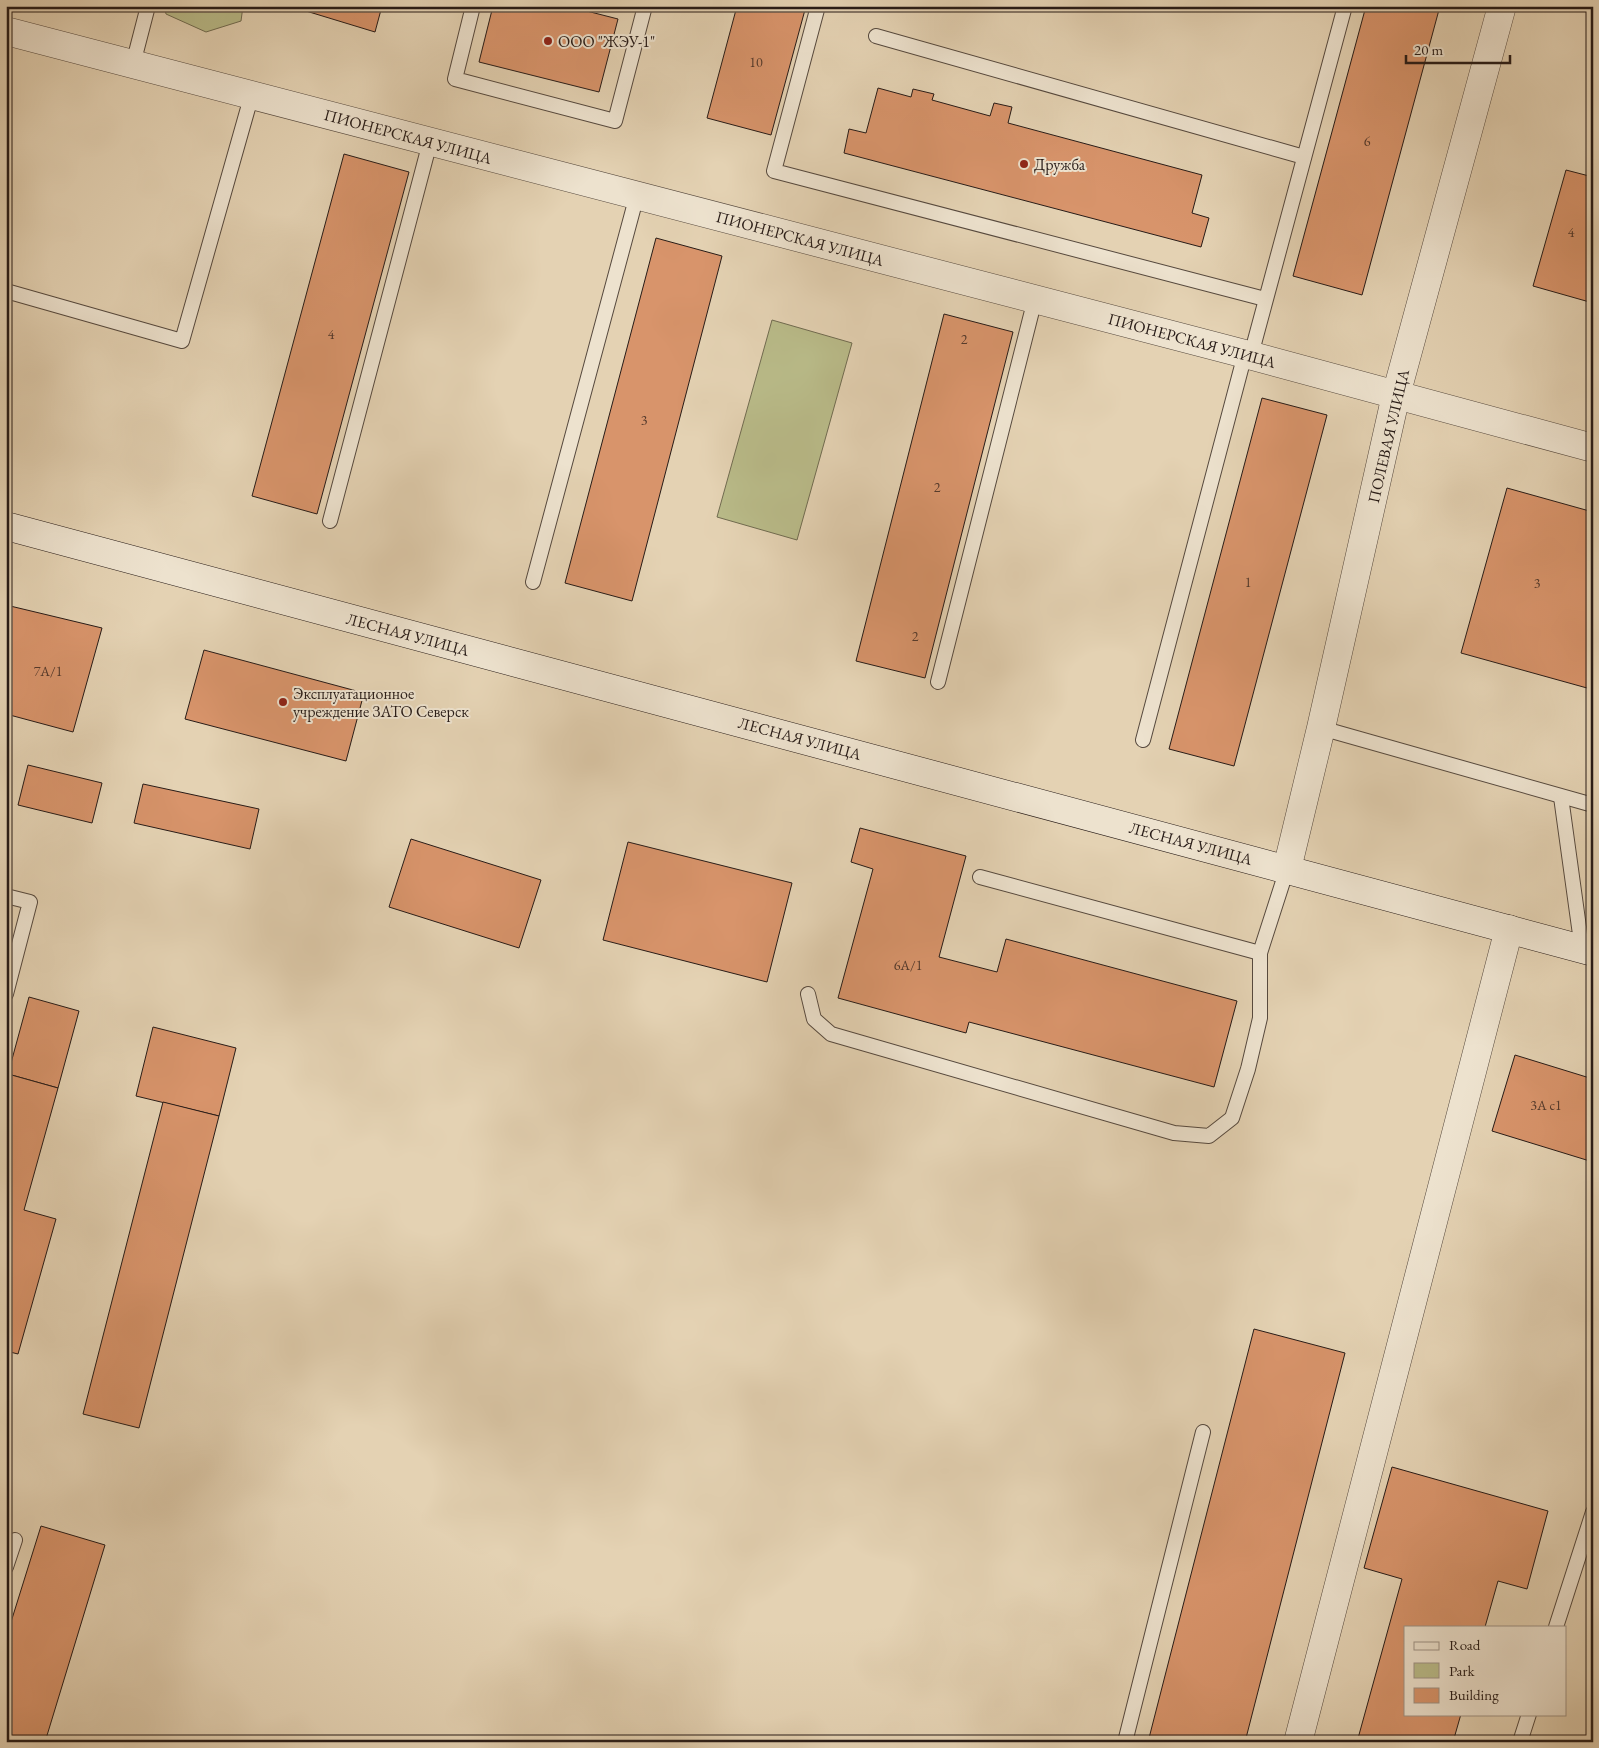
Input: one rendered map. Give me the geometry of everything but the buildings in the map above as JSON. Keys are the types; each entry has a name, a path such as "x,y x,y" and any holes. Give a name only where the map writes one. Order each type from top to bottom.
{"street":[{"name":"ПОЛЕВАЯ УЛИЦА","path":"1287,869 1396,396 1502,6"},
{"name":"ПИОНЕРСКАЯ УЛИЦА","path":"6,30 1248,355 1593,448"},
{"name":"ЛЕСНАЯ УЛИЦА","path":"6,526 1587,950"},
{"path":"1298,1742 1509,929"}],"lane":[{"path":"133,64 148,6"},
{"path":"472,6 455,79 615,121 644,6"},
{"path":"818,6 774,171 1265,299"},
{"path":"1143,740 1345,6"},
{"path":"876,36 1304,157"},
{"path":"6,291 182,341 252,94"},
{"path":"330,522 430,142"},
{"path":"534,582 637,196"},
{"path":"938,682 1035,299"},
{"path":"1321,728 1593,805"},
{"path":"1561,797 1587,950"},
{"path":"808,994 814,1019 831,1034 1174,1133 1209,1136 1232,1118 1248,1069 1260,1018 1260,953 1287,869"},
{"path":"980,877 1260,953"},
{"path":"6,896 30,902 6,994"},
{"path":"1125,1742 1203,1432"},
{"path":"1556,1626 1593,1512"},
{"path":"6,1567 15,1540"},
{"path":"1520,1742 1528,1716"}],"green space":[{"path":"164,6 243,6 241,21 206,32 166,14"},
{"path":"772,320 852,343 797,540 717,517"}],"place":[{"name":"ООО \"ЖЭУ-1\"","path":"548,41"},
{"name":"Дружба","path":"1024,164"},
{"name":"Эксплуатационное учреждение ЗАТО Северск","path":"283,702"}]}
